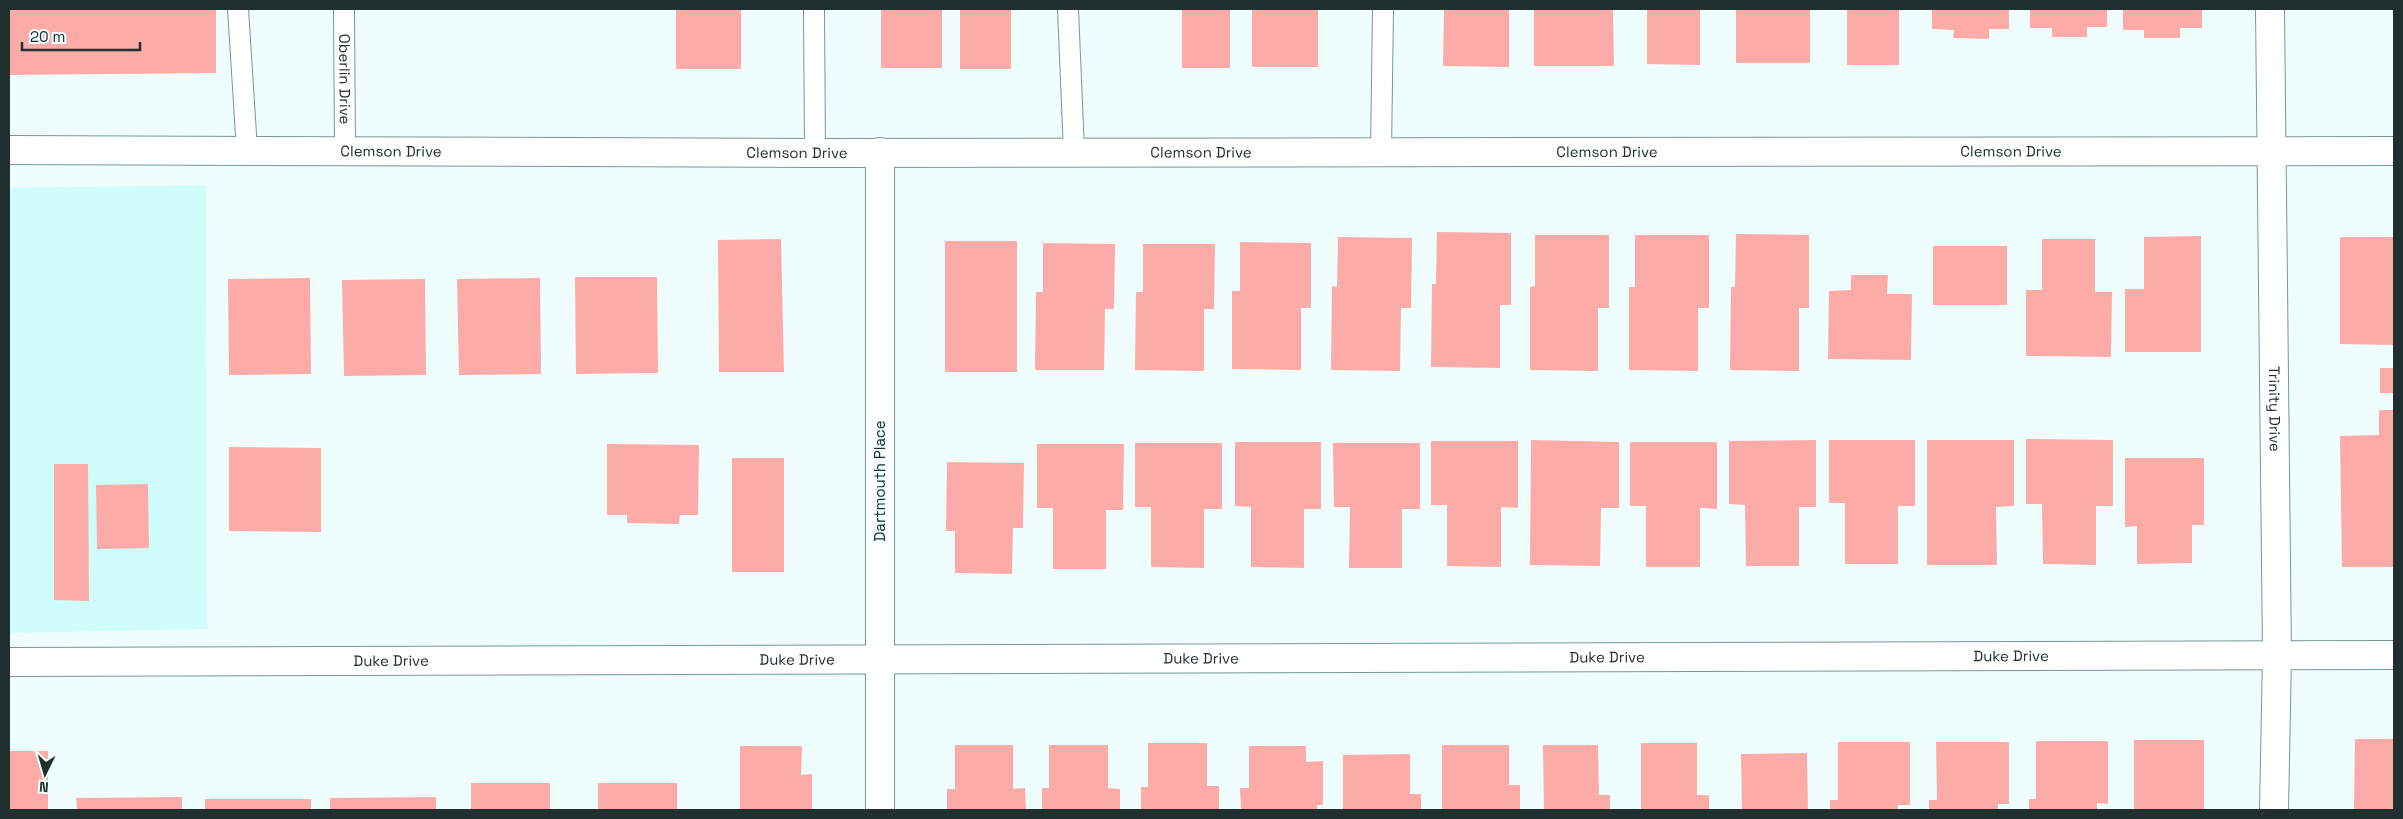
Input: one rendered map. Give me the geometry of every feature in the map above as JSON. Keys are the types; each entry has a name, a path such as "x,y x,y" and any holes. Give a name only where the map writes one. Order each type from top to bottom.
{"street":[{"name":"Trinity Drive","path":"2270,9 2277,655 2274,810"},
{"name":"Clemson Drive","path":"9,150 815,153 2394,151"},
{"name":"Dartmouth Place","path":"880,152 880,810"},
{"name":"Duke Drive","path":"9,662 2394,655"}],"lane":[{"path":"238,9 247,150"},
{"name":"Oberlin Drive","path":"344,9 344,150"},
{"path":"814,9 815,153"},
{"path":"1068,9 1074,152"},
{"path":"1380,152 1383,9"}],"shaded area":[{"path":"206,185 207,629 9,633 9,188"}],"building":[{"path":"9,9 216,9 216,73 9,75"},
{"path":"676,9 741,9 741,69 676,69"},
{"path":"881,9 942,9 942,68 881,68"},
{"path":"960,9 1011,9 1011,69 960,69"},
{"path":"1182,9 1230,9 1230,68 1182,68"},
{"path":"1252,9 1318,9 1318,67 1252,67"},
{"path":"1444,9 1509,9 1509,67 1443,66"},
{"path":"1534,9 1613,9 1614,66 1534,66"},
{"path":"1647,9 1700,9 1700,65 1647,64"},
{"path":"1736,9 1810,9 1810,63 1736,63"},
{"path":"1847,9 1899,9 1899,65 1847,65"},
{"path":"1932,9 2009,9 2009,29 1989,29 1989,39 1953,38 1954,30 1932,29"},
{"path":"2030,9 2107,9 2107,27 2087,27 2087,37 2052,37 2052,28 2030,28"},
{"path":"2123,9 2202,9 2202,28 2180,28 2180,38 2144,38 2144,30 2123,30"},
{"path":"1437,232 1511,233 1511,305 1500,305 1500,368 1431,367 1432,284 1436,284"},
{"path":"1736,234 1809,235 1809,308 1799,308 1799,371 1730,370 1731,287 1735,287"},
{"path":"1535,235 1609,235 1609,308 1598,308 1598,371 1530,370 1530,287 1535,286"},
{"path":"1635,235 1709,235 1709,308 1698,308 1698,371 1629,370 1629,287 1635,287"},
{"path":"2201,236 2201,352 2125,352 2125,289 2144,289 2144,237"},
{"path":"1338,237 1412,238 1411,308 1401,308 1400,371 1331,370 1332,286 1337,287"},
{"path":"2340,237 2394,237 2394,345 2340,344"},
{"path":"781,239 784,372 719,372 718,240"},
{"path":"2042,239 2095,239 2095,292 2112,292 2111,357 2026,356 2026,290 2042,290"},
{"path":"945,241 1017,241 1017,372 945,372"},
{"path":"1240,242 1311,243 1311,308 1301,308 1301,370 1232,369 1232,291 1240,291"},
{"path":"1043,243 1115,244 1114,309 1105,309 1104,370 1035,370 1036,292 1043,292"},
{"path":"1143,244 1215,244 1214,309 1204,309 1204,371 1135,370 1136,292 1143,292"},
{"path":"1933,246 2007,246 2007,305 1933,305"},
{"path":"1851,275 1888,275 1887,294 1912,294 1911,360 1828,359 1829,291 1851,290"},
{"path":"575,277 657,277 658,373 576,374"},
{"path":"310,278 311,374 229,375 228,279"},
{"path":"540,278 541,374 459,375 457,279"},
{"path":"425,279 426,375 344,376 342,280"},
{"path":"2380,368 2394,368 2394,393 2380,393"},
{"path":"2379,410 2394,410 2394,567 2342,567 2340,436 2379,435"},
{"path":"2026,439 2113,440 2113,506 2096,506 2096,565 2043,564 2042,504 2026,504"},
{"path":"1531,440 1619,442 1619,508 1601,508 1600,566 1530,565"},
{"path":"1816,440 1816,507 1799,507 1799,566 1746,566 1745,505 1729,504 1729,441"},
{"path":"1829,440 1915,440 1915,506 1898,506 1898,564 1845,564 1845,503 1829,503"},
{"path":"1927,440 2014,440 2014,506 1996,507 1997,565 1927,565"},
{"path":"1431,441 1518,441 1518,508 1501,507 1501,567 1447,566 1447,505 1431,505"},
{"path":"1235,442 1321,442 1321,509 1304,509 1304,568 1251,567 1251,507 1235,506"},
{"path":"1630,442 1717,442 1717,509 1700,508 1700,567 1646,567 1646,506 1630,506"},
{"path":"1135,443 1222,443 1222,509 1204,509 1204,568 1151,567 1151,507 1135,507"},
{"path":"1333,443 1420,443 1420,509 1402,509 1402,568 1349,568 1350,507 1334,507"},
{"path":"607,444 699,445 698,515 680,515 679,524 627,523 627,515 607,515"},
{"path":"1037,444 1124,444 1123,510 1106,510 1106,569 1053,569 1053,508 1037,508"},
{"path":"229,447 321,448 321,532 229,531"},
{"path":"732,458 784,458 784,572 732,572"},
{"path":"2125,458 2204,458 2204,525 2192,525 2192,563 2137,564 2137,526 2125,527"},
{"path":"947,462 1024,463 1023,528 1013,528 1012,574 955,573 955,531 946,531"},
{"path":"54,464 88,464 89,601 54,600"},
{"path":"148,484 149,548 97,549 96,485"},
{"path":"2355,739 2394,739 2394,810 2354,810"},
{"path":"2134,740 2204,740 2204,810 2134,810"},
{"path":"2036,741 2108,741 2108,804 2097,803 2097,810 2029,810 2029,799 2036,799"},
{"path":"1838,742 1910,742 1910,805 1898,805 1898,810 1830,810 1830,800 1838,800"},
{"path":"1936,742 2009,742 2009,804 1998,804 1998,810 1929,810 1929,800 1937,800"},
{"path":"1148,743 1207,743 1207,786 1219,786 1219,810 1141,810 1141,787 1148,787"},
{"path":"1641,743 1697,743 1697,795 1709,795 1709,810 1641,810"},
{"path":"955,745 1013,745 1013,789 1025,788 1026,810 947,810 947,789 955,789"},
{"path":"1049,745 1108,745 1108,788 1120,789 1120,810 1042,810 1042,788 1049,788"},
{"path":"1442,745 1509,745 1509,785 1520,785 1520,810 1442,810"},
{"path":"1543,745 1598,745 1599,795 1610,795 1610,810 1544,810"},
{"path":"740,746 802,746 801,775 812,774 812,810 740,810"},
{"path":"1249,746 1306,746 1306,762 1323,761 1323,805 1317,805 1317,810 1241,810 1240,788 1249,788"},
{"path":"9,751 48,751 48,810 9,810"},
{"path":"1807,753 1808,810 1742,810 1741,754"},
{"path":"1410,754 1410,794 1421,794 1421,810 1343,810 1343,755"},
{"path":"471,783 550,783 550,810 471,810"},
{"path":"598,783 677,783 677,810 598,810"},
{"path":"182,797 182,810 77,810 76,798"},
{"path":"436,797 436,810 330,810 330,798"},
{"path":"205,799 311,799 311,810 205,810"}]}
